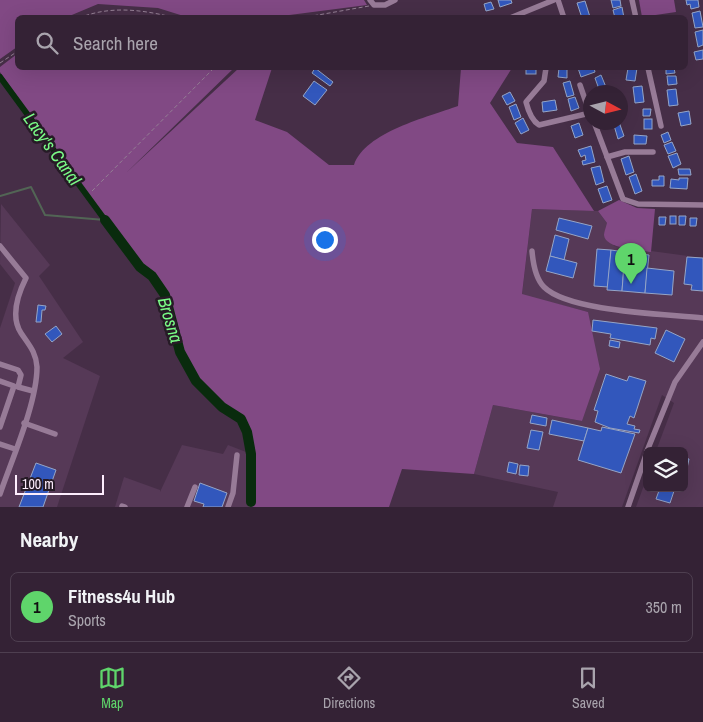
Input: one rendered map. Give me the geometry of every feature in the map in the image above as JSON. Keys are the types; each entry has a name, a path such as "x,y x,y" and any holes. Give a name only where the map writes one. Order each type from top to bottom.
{"street":[{"path":"372,2 385,5 395,0"},
{"path":"517,15 554,0"},
{"path":"558,0 563,15"},
{"path":"632,0 635,15"},
{"path":"546,70 544,80 526,102 536,124 539,125 583,116"},
{"path":"648,70 662,126"},
{"path":"580,85 583,94"},
{"path":"597,130 623,199 638,204 703,205"},
{"path":"607,157 625,152 653,152"},
{"path":"0,246 26,278 18,300 16,318 20,332 34,352 37,368 24,423 0,494"},
{"path":"532,251 533,267 544,287 563,298 592,306 703,318"},
{"path":"649,447 675,382 703,342"},
{"path":"0,364 18,370 21,375 18,387 33,391"},
{"path":"0,381 14,386 0,427"},
{"path":"24,423 55,434"},
{"path":"0,444 15,449"},
{"path":"228,507 233,493 237,454"},
{"path":"628,507 643,464"},
{"path":"187,507 195,487"}],"path":[{"path":"314,15 372,2"},
{"path":"86,15 120,9 150,11 165,15"},
{"path":"0,63 15,53"},
{"path":"92,191 212,70"}],"shaded area":[{"path":"0,0 364,0 367,5 290,15 180,15 158,8 98,4 72,15 15,15 15,48 0,59"},
{"path":"639,0 674,0 676,12 642,15"},
{"path":"15,56 15,70 232,70 126,173 237,70 271,70 255,120 287,132 329,165 354,165 360,153 384,135 399,127 458,106 461,70 511,70 490,103 517,143 553,147 594,211 532,209 522,294 588,312 600,369 582,421 493,405 474,474 402,469 389,507 250,507 251,454 247,432 241,419 222,407 196,381 180,352 165,295 152,276 140,267 98,211 0,72 0,67"},
{"path":"619,200 637,208 655,209 651,252 616,246 606,240 604,235 607,223 598,211"},
{"path":"1,204 50,265 39,276 83,342 63,358 100,376 57,507 0,507 0,328 15,283 0,264"},
{"path":"532,209 598,211 607,223 614,246 703,258 703,507 636,507 643,488 643,492 688,492 688,447 658,447 674,403 662,395 622,507 553,507 558,492 474,474 493,405 582,421 588,312 522,295"},
{"path":"182,445 223,454 228,445 251,454 250,507 115,507 124,477 160,490 160,492"}],"building":[{"path":"498,0 511,0 512,3 500,7"},
{"path":"611,0 620,0 621,6 613,8"},
{"path":"686,0 698,0 699,7 691,9 690,4 687,5"},
{"path":"585,1 589,15 581,15 577,3"},
{"path":"491,2 494,9 486,11 484,4"},
{"path":"622,7 623,15 614,15 613,10"},
{"path":"700,11 703,27 695,28 692,13"},
{"path":"703,30 703,45 698,47 695,32"},
{"path":"703,50 703,59 696,60 694,52"},
{"path":"314,70 318,70 333,82 330,86 312,73"},
{"path":"526,70 536,70 536,74 526,74"},
{"path":"559,70 567,70 567,78 558,77"},
{"path":"579,70 594,70 595,72 581,77"},
{"path":"628,70 637,70 635,81 626,80"},
{"path":"666,70 674,70 675,73 666,74"},
{"path":"601,75 605,85 598,85 595,78"},
{"path":"667,76 676,76 677,84 668,85"},
{"path":"314,81 327,90 315,105 303,96"},
{"path":"570,81 574,95 567,97 563,83"},
{"path":"642,86 644,102 635,103 633,87"},
{"path":"676,89 678,105 669,106 667,90"},
{"path":"510,92 515,101 507,105 502,96"},
{"path":"575,97 579,108 571,111 568,99"},
{"path":"555,100 557,110 543,112 542,102"},
{"path":"516,104 521,117 514,120 509,107"},
{"path":"643,109 651,109 650,116 643,116"},
{"path":"689,111 691,124 681,126 678,113"},
{"path":"523,118 529,130 521,134 515,123"},
{"path":"644,119 652,119 652,129 644,129"},
{"path":"579,123 583,135 575,138 571,126"},
{"path":"615,130 622,130 624,136 618,139"},
{"path":"668,132 671,140 664,143 661,135"},
{"path":"634,135 647,136 646,144 634,144"},
{"path":"672,142 676,151 668,154 664,145"},
{"path":"591,146 595,162 583,165 582,161 586,160 585,155 581,157 578,150"},
{"path":"677,153 681,164 673,168 668,156"},
{"path":"629,156 634,172 626,175 621,159"},
{"path":"600,166 604,182 596,185 591,168"},
{"path":"678,169 690,169 691,175 679,175"},
{"path":"636,174 642,191 635,194 629,177"},
{"path":"659,176 664,176 664,186 652,186 652,180 659,180"},
{"path":"679,178 688,178 687,189 670,188 671,179 679,180"},
{"path":"607,186 612,200 603,203 598,189"},
{"path":"670,216 676,216 676,224 670,224"},
{"path":"679,216 686,216 685,225 679,225"},
{"path":"659,217 666,217 665,225 659,225"},
{"path":"559,218 592,226 588,239 556,230"},
{"path":"690,218 697,218 696,226 690,226"},
{"path":"555,235 569,239 564,260 550,256"},
{"path":"597,249 611,250 608,287 594,286"},
{"path":"611,250 625,252 622,291 607,290"},
{"path":"625,252 649,255 645,293 622,291"},
{"path":"550,256 577,263 573,278 546,271"},
{"path":"687,257 703,258 703,291 691,290 692,285 684,284"},
{"path":"647,268 674,271 672,295 645,293"},
{"path":"38,305 46,306 45,310 42,310 41,322 36,322"},
{"path":"593,320 657,328 655,339 651,338 650,345 610,338 611,334 592,331"},
{"path":"56,326 62,334 52,342 45,334"},
{"path":"666,330 685,339 674,362 655,353"},
{"path":"610,340 620,342 619,348 609,346"},
{"path":"606,374 627,381 629,376 646,381 634,418 630,416 627,424 635,426 634,429 640,430 639,433 610,428 595,422 598,411 594,410"},
{"path":"532,415 547,418 546,426 530,423"},
{"path":"552,420 588,428 584,441 549,434"},
{"path":"602,427 635,434 621,473 578,460 588,428 601,431"},
{"path":"531,430 543,432 539,450 527,448"},
{"path":"509,462 518,464 516,474 507,472"},
{"path":"36,463 56,470 43,507 19,507"},
{"path":"520,465 529,466 528,476 519,475"},
{"path":"200,483 227,493 222,507 203,507 204,504 194,501"},
{"path":"659,492 674,492 670,503 656,499"}],"waterway":[{"name":"Lacy's Canal","path":"0,77 105,220"},
{"name":"Brosna","path":"0,196 31,187 45,215 105,220"},
{"name":"Brosna","path":"105,220 140,267 152,276 165,295 180,352 196,381 222,407 241,419 247,432 251,454 251,502"},
{"name":"Brosna","path":"250,507 251,502"}],"place":[{"name":"Fitness4u Hub","path":"631,284"}]}
